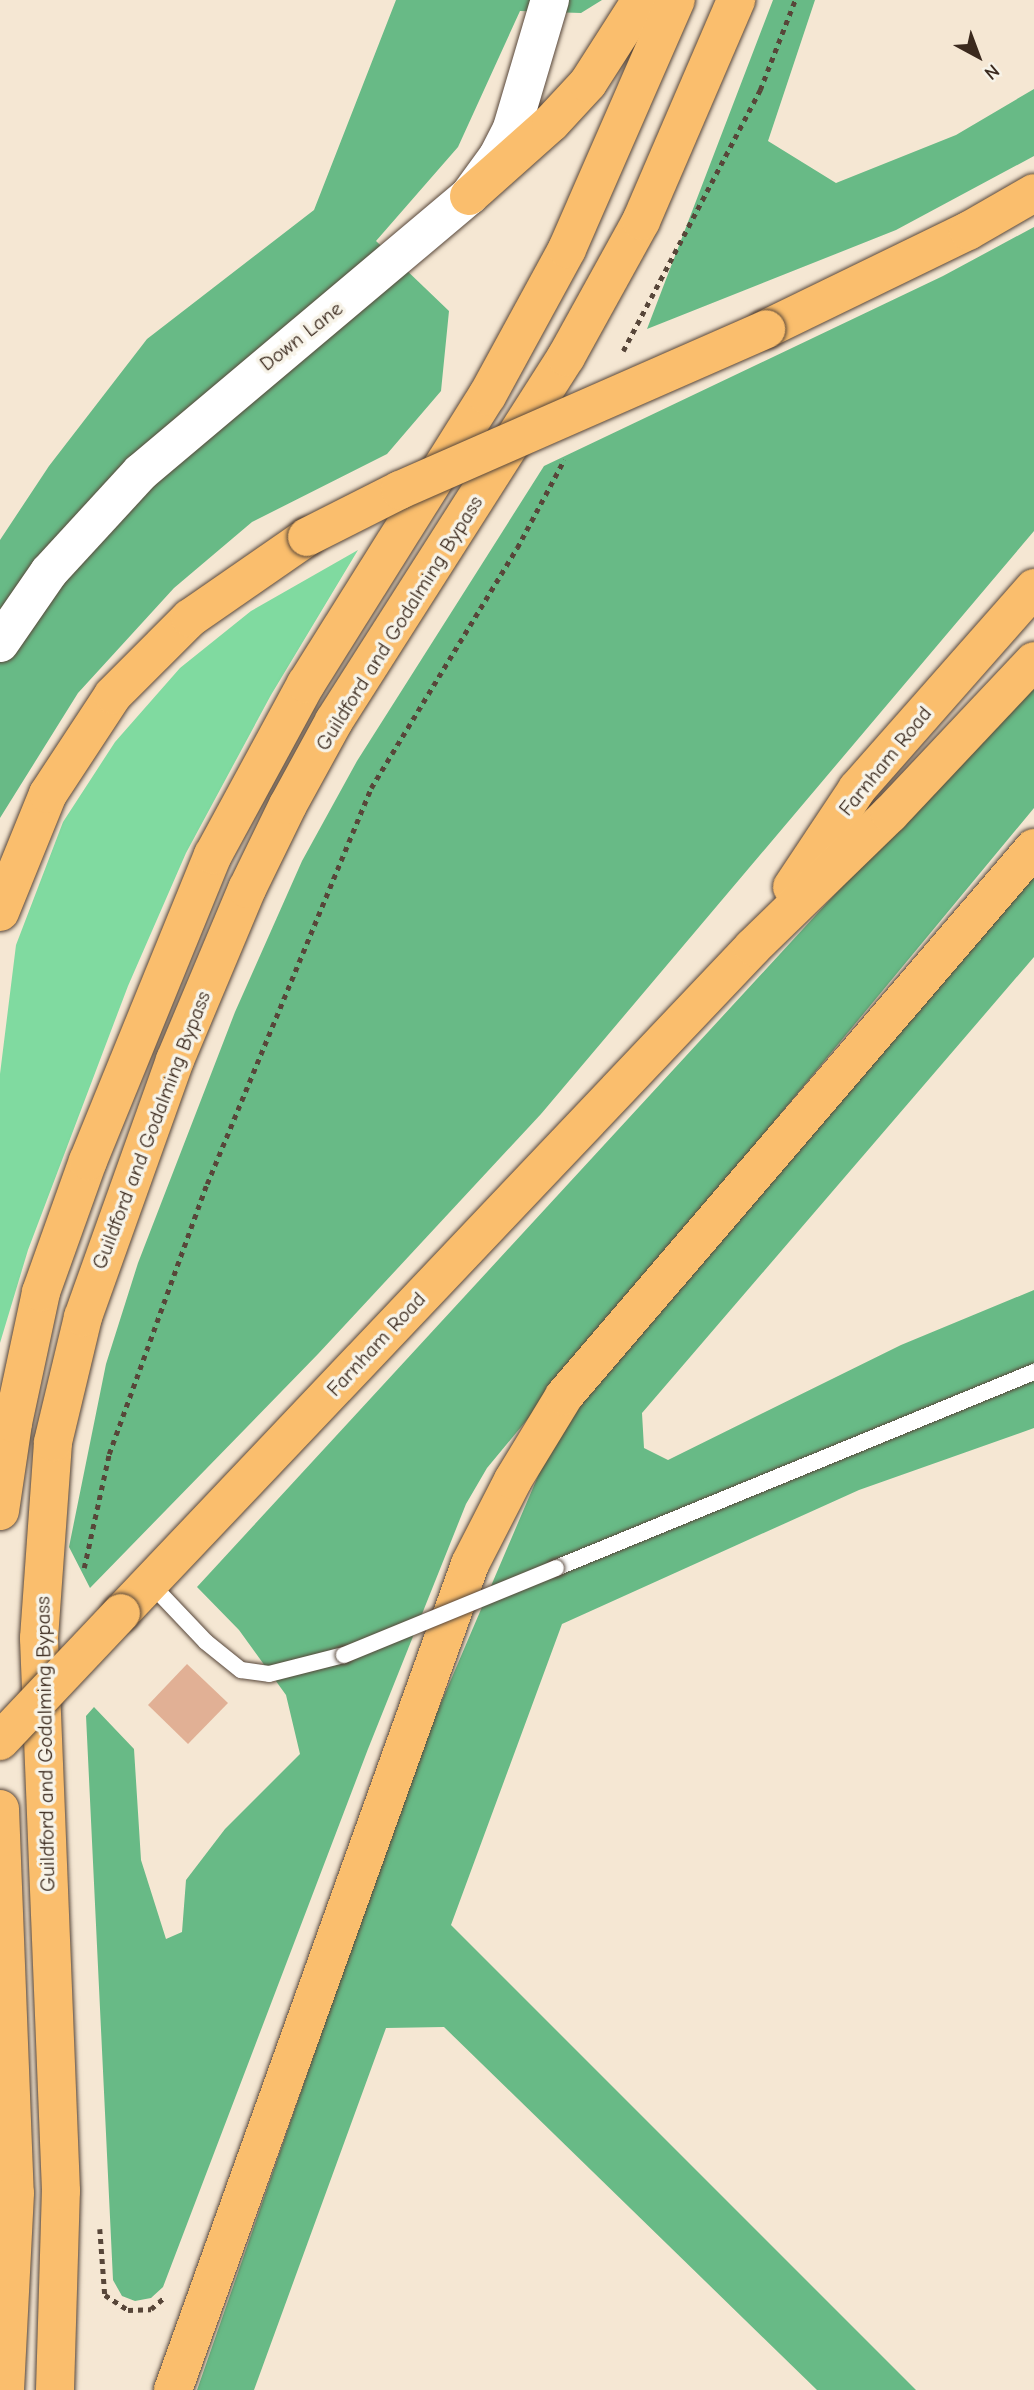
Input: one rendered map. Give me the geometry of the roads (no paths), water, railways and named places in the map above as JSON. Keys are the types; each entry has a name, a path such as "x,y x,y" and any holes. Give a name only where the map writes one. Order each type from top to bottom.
{"main road":[{"path":"469,196 551,123 588,83 641,0"},
{"name":"Guildford and Godalming Bypass","path":"0,1511 18,1397 41,1292 89,1161 214,855 255,771 487,396 541,298 623,128 676,0"},
{"name":"Guildford and Godalming Bypass","path":"55,2390 61,2191 39,1638 53,1442 83,1317 175,1060 247,889 288,805 334,721 572,345 641,221 736,0"},
{"path":"0,912 48,794 113,695 181,625 307,537 400,490 766,329 968,231 1034,192"},
{"name":"Farnham Road","path":"753,947 857,789 1034,588"},
{"name":"Farnham Road","path":"0,1741 753,947 890,814 1034,661"},
{"path":"173,2390 470,1564 513,1480 564,1396 1034,849"},
{"name":"Guildford and Godalming Bypass","path":"0,1809 15,2193 5,2390"}],"street":[{"name":"Down Lane","path":"0,643 49,572 141,472 469,196 512,128 550,0"}],"lane":[{"path":"149,1583 206,1642 241,1670 269,1674 344,1655 1034,1372"}]}
